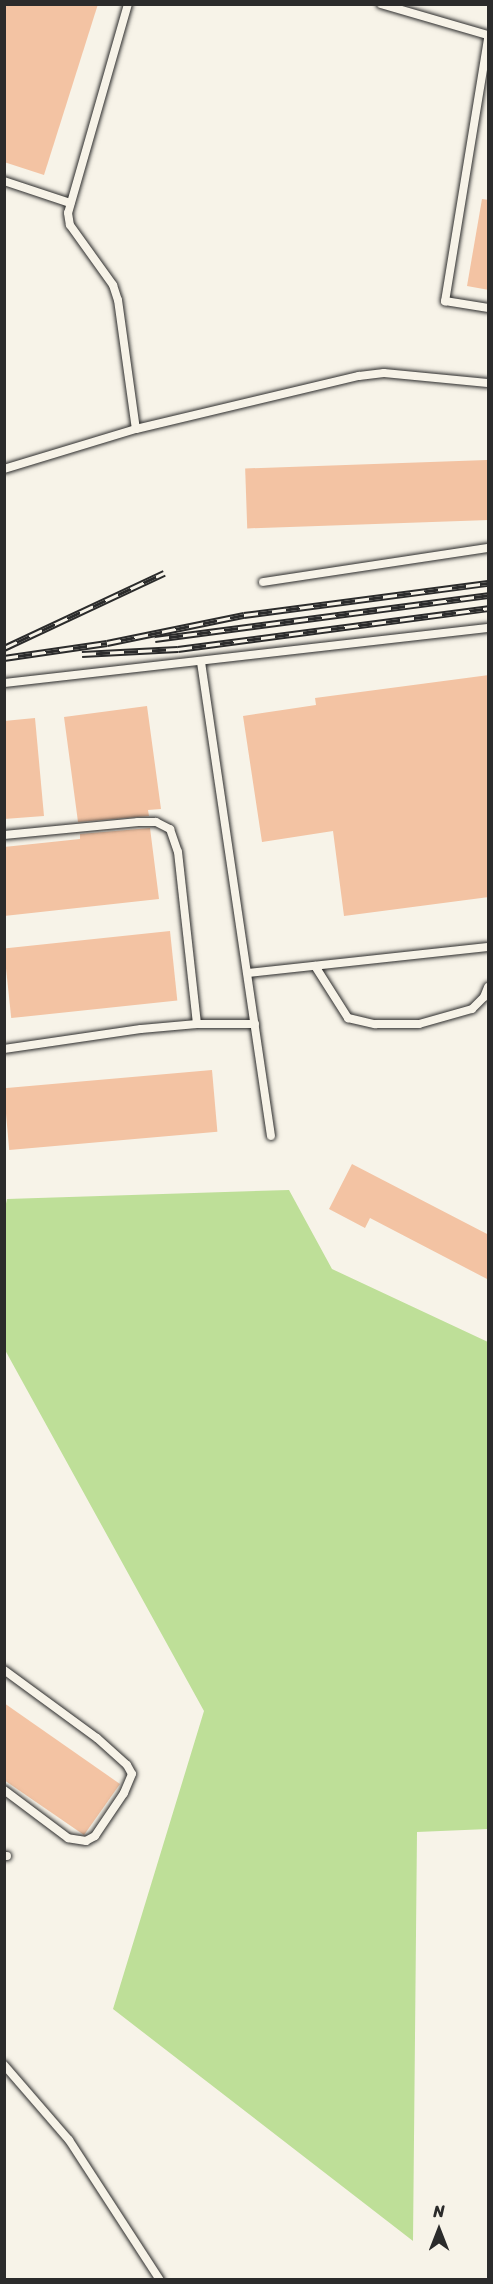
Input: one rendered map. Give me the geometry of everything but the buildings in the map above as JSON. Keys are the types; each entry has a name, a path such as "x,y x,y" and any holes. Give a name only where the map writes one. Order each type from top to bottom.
{"lane":[{"path":"128,4 68,213 70,225 100,265 118,300 136,429"},
{"path":"381,4 489,37 445,301 489,308"},
{"path":"4,181 70,203"},
{"path":"4,469 136,429 373,373 489,383"},
{"path":"263,582 489,548"},
{"path":"4,683 489,628"},
{"path":"201,662 271,1136"},
{"path":"4,835 138,822 156,822 170,829 178,852 197,1024"},
{"path":"248,974 489,947"},
{"path":"315,966 348,1018 375,1024 419,1024 472,1009 484,998 489,987"},
{"path":"4,1049 108,1033 197,1024 255,1024"},
{"path":"4,1670 98,1738 127,1765 132,1774 124,1793 95,1836 86,1841 68,1838 4,1790"},
{"path":"4,2065 69,2140 160,2280"}],"green space":[{"path":"289,1190 332,1269 488,1342 488,1829 417,1832 413,2241 113,2009 204,1711 5,1350 4,1213 7,1199"}],"railway":[{"path":"4,648 164,573"},
{"path":"4,658 107,643 244,615 488,583"},
{"path":"155,639 488,595"},
{"path":"82,654 178,649 488,608"}]}
